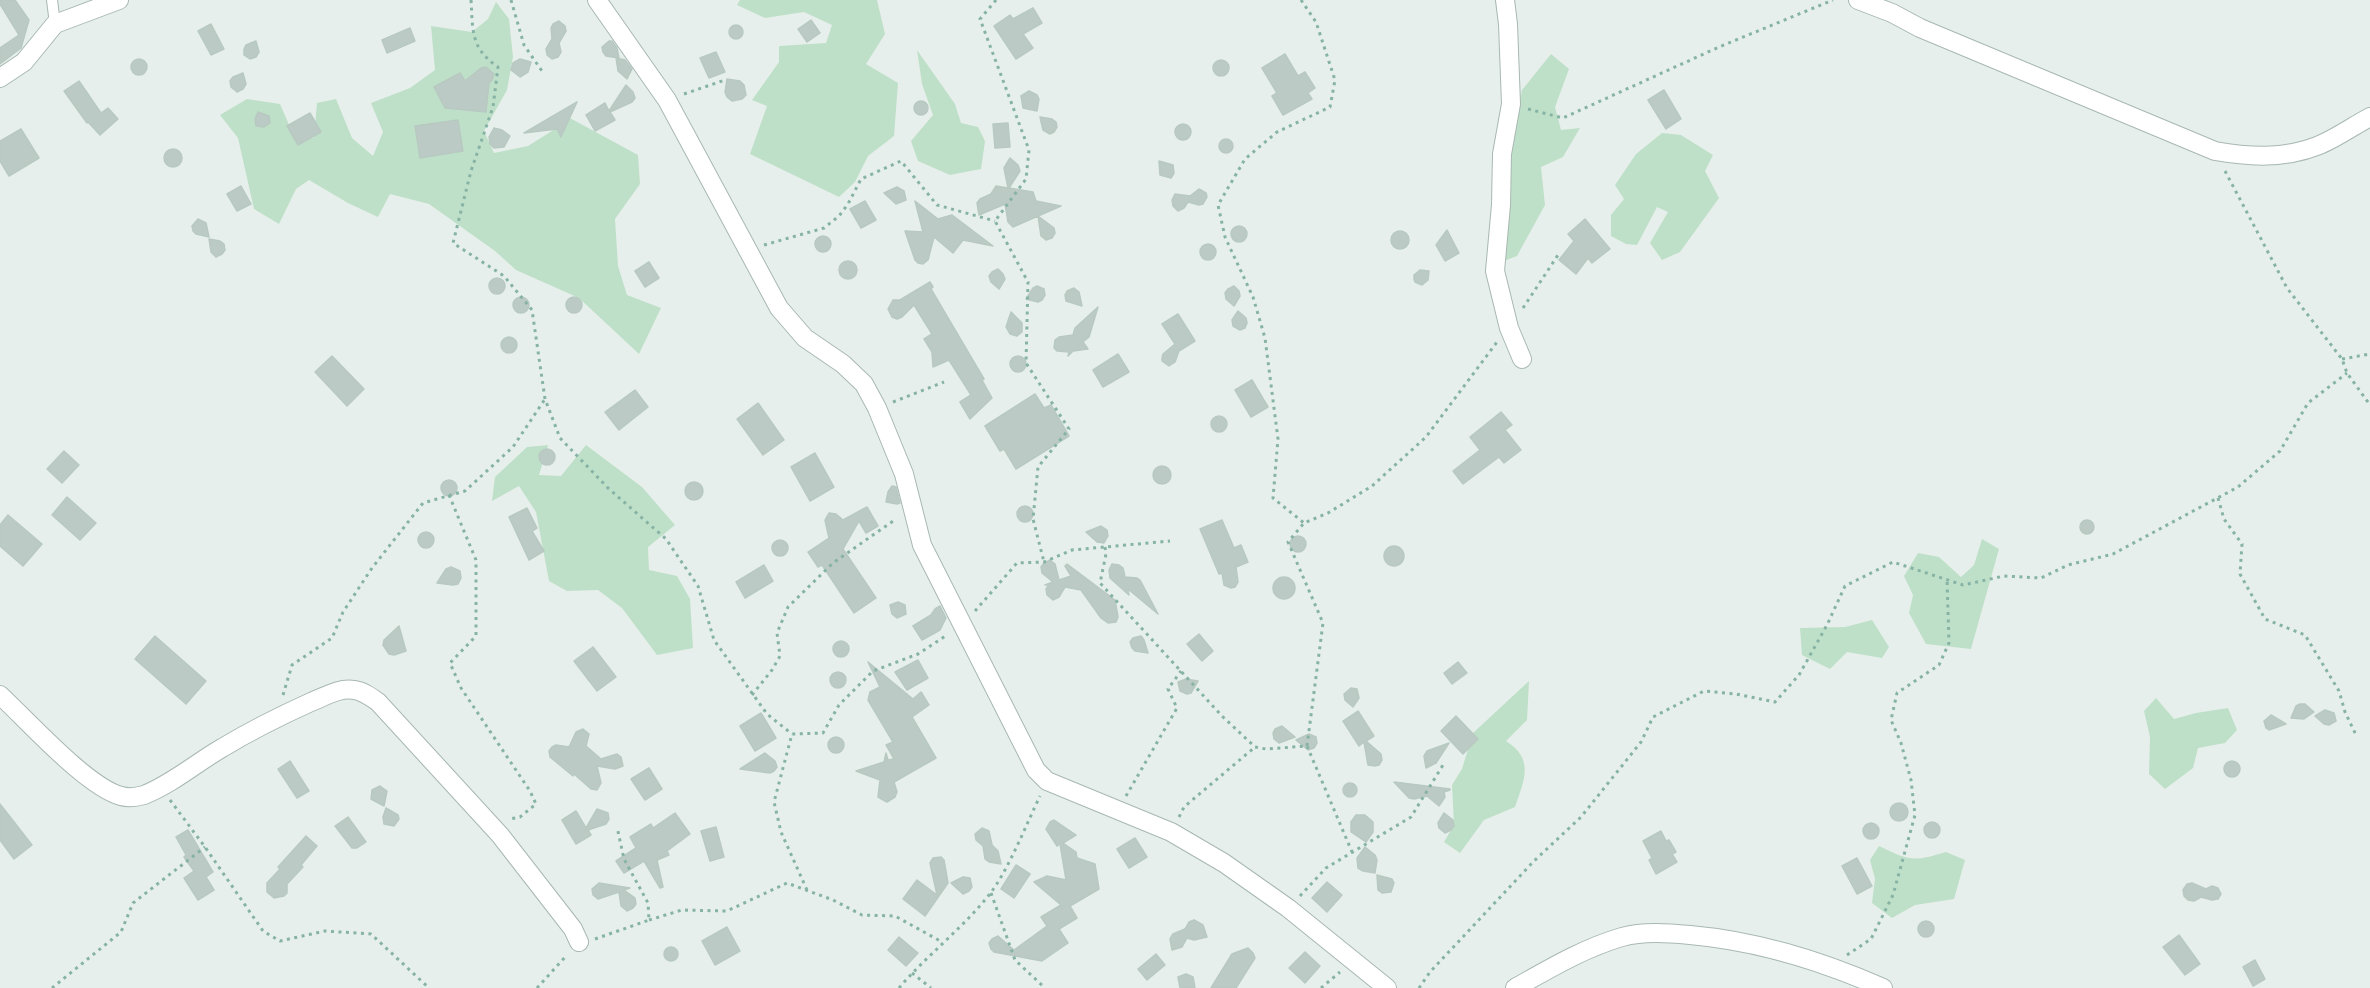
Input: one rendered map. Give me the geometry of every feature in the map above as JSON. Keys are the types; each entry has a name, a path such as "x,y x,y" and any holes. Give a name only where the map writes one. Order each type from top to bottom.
{"street":[{"path":"0,78 24,62 55,24 119,0"},
{"path":"597,0 667,100 767,289 805,338 855,374 864,384 877,408 904,474 922,545 961,625 994,684 1027,757 1036,770 1047,781 1171,832 1224,862 1288,908 1388,988"},
{"path":"1505,0 1511,104 1502,154 1501,205 1495,271 1509,328 1522,359"},
{"path":"1858,0 2215,151 2241,155 2282,155 2317,146 2370,117"},
{"path":"0,695 86,775 110,792 124,798 141,796 160,788 221,748 277,717 342,690 354,690 368,695 378,702 491,825 569,924 579,942"},
{"path":"1515,988 1566,960 1624,936 1672,933 1727,938 1827,964 1883,988"}],"lane":[{"path":"52,0 55,24"}],"path":[{"path":"471,0 473,39 487,59 498,67 493,107 471,171 453,243 504,276 532,310 545,399 560,438 608,488 666,539 698,586 714,640 767,714 792,734 823,733 839,705 873,671 918,654 961,625 988,599 1017,563 1044,562 1072,550 1170,541"},
{"path":"511,0 524,45 544,74"},
{"path":"995,221 1026,178 1029,150 980,19 996,0"},
{"path":"1301,0 1316,22 1335,80 1330,107 1277,132 1245,159 1218,205 1225,237 1253,297 1265,338 1278,439 1274,498 1304,523"},
{"path":"1511,104 1563,118 1719,47 1833,0"},
{"path":"667,100 725,80"},
{"path":"2215,151 2288,288 2342,359 2347,373 2370,405"},
{"path":"747,250 824,228 849,204 861,179 901,161 937,205 995,221 1028,282 1026,363 1070,429 1038,467 1033,519 1044,562"},
{"path":"1352,852 1307,746 1323,623 1288,542 1304,523 1328,513 1372,486 1426,436 1482,360 1509,328 1560,252"},
{"path":"2342,359 2370,354"},
{"path":"1419,988 1430,972 1534,861 1581,816 1641,742 1653,717 1704,691 1736,694 1774,702 1798,675 1827,625 1845,586 1893,562 1963,585 2004,576 2041,578 2068,564 2113,554 2238,487 2280,451 2308,403 2347,373"},
{"path":"877,408 944,382"},
{"path":"277,717 278,706 292,665 332,638 343,612 372,568 423,502 465,491 513,447 545,399"},
{"path":"449,495 476,560 476,636 450,663 461,688 536,804 520,817 491,825"},
{"path":"2217,497 2224,519 2242,544 2240,574 2265,619 2305,635 2339,691 2344,712 2357,737"},
{"path":"752,695 780,656 777,633 788,607 833,563 913,508"},
{"path":"1105,547 1106,554 1100,583 1222,716 1255,747 1266,749 1307,746"},
{"path":"1827,964 1840,960 1870,939 1893,895 1915,815 1911,780 1901,743 1891,720 1897,693 1939,665 1949,643 1947,579"},
{"path":"1117,811 1177,708 1168,689 1181,671"},
{"path":"792,734 774,802 781,832 807,890"},
{"path":"1171,832 1184,807 1255,747"},
{"path":"1288,908 1326,868 1411,817 1443,765"},
{"path":"899,988 991,892 1047,781"},
{"path":"160,788 206,847 263,931 280,941 325,931 371,934 429,988"},
{"path":"617,827 624,859 648,903 649,920"},
{"path":"52,988 121,932 133,903 206,847"},
{"path":"537,988 579,942 607,936 682,910 727,911 787,883 862,915 895,916 942,942"},
{"path":"991,892 1015,960 1045,988"},
{"path":"1322,988 1339,974 1350,957"},
{"path":"912,973 931,988"}],"green space":[{"path":"740,0 877,0 885,34 866,64 898,83 894,136 868,156 855,182 839,197 750,154 767,106 752,100 779,62 779,46 826,43 832,25 804,12 765,18 737,5"},
{"path":"496,2 509,19 513,57 507,90 484,131 494,153 528,146 555,129 568,117 638,155 640,184 615,219 618,266 627,295 661,308 639,354 579,298 516,270 495,251 429,204 390,194 378,217 348,203 309,180 296,189 279,224 254,209 238,138 220,115 247,99 280,104 293,134 314,138 317,103 336,99 352,138 373,156 383,132 371,103 410,88 435,70 431,26 472,32 488,19"},
{"path":"917,50 955,104 961,123 978,127 985,141 981,169 950,175 918,161 911,141 933,115 922,84"},
{"path":"1551,54 1569,69 1555,107 1561,130 1580,128 1563,157 1541,167 1545,205 1517,256 1504,261 1507,175 1522,90"},
{"path":"1662,133 1681,135 1713,155 1705,171 1719,198 1680,252 1662,260 1650,243 1668,212 1657,207 1637,245 1626,244 1611,236 1611,215 1624,199 1615,185 1636,154"},
{"path":"548,445 539,475 561,476 586,445 642,487 675,525 648,547 649,570 677,576 690,599 693,648 657,655 622,608 598,590 567,591 549,581 536,512 519,486 492,501 495,477 527,447"},
{"path":"1982,539 1999,549 1971,649 1926,644 1909,613 1913,595 1904,576 1918,553 1939,557 1961,577 1974,565"},
{"path":"1872,620 1889,647 1882,658 1847,652 1830,669 1802,655 1800,628 1845,627"},
{"path":"1529,681 1527,720 1506,741 1521,755 1524,763 1524,779 1515,807 1484,820 1460,853 1444,842 1454,825 1452,785 1462,769 1473,733"},
{"path":"2156,698 2174,719 2228,708 2237,730 2225,743 2198,748 2193,768 2165,789 2149,774 2150,737 2144,711"},
{"path":"1879,846 1905,857 1918,858 1946,852 1965,860 1954,899 1915,905 1892,918 1872,903 1875,879 1870,860"}],"building":[{"path":"0,0 15,0 29,20 21,48 0,64 0,48 19,35 0,4"},
{"path":"1033,8 1042,23 1023,34 1033,48 1016,59 994,26 1010,15 1013,19"},
{"path":"811,20 820,33 807,42 798,29"},
{"path":"559,21 565,26 566,31 559,43 561,52 558,57 552,59 547,55 546,49 552,39 551,28"},
{"path":"211,24 224,49 211,55 198,31"},
{"path":"733,25 739,25 743,32 739,39 733,39 729,35 729,29"},
{"path":"410,28 415,41 387,53 382,40"},
{"path":"256,41 259,52 256,57 250,59 244,55 244,49 246,45"},
{"path":"612,41 617,48 619,58 606,56 603,52 602,47"},
{"path":"716,52 725,72 709,78 700,58"},
{"path":"1285,54 1298,76 1305,72 1315,88 1308,93 1312,99 1283,115 1272,96 1277,93 1262,68"},
{"path":"616,58 625,60 632,69 627,79 618,71"},
{"path":"139,59 147,67 139,75 131,67"},
{"path":"520,59 531,62 528,72 520,77 511,70 513,63"},
{"path":"1221,60 1229,68 1221,76 1213,68"},
{"path":"486,67 494,74 489,83 486,112 445,108 434,87 460,73 465,81 481,68"},
{"path":"243,73 246,84 237,92 231,87 230,81 233,77"},
{"path":"727,79 740,81 744,85 746,95 742,99 732,101 727,97 725,92"},
{"path":"79,81 101,113 108,108 118,119 100,135 87,123 64,91"},
{"path":"626,85 635,98 632,102 610,112 615,120 595,131 586,115 605,103 609,111"},
{"path":"1664,90 1681,119 1666,129 1648,100"},
{"path":"1029,91 1037,95 1039,99 1037,111 1023,108 1021,96"},
{"path":"918,101 924,101 928,108 924,115 918,115 914,111 914,105"},
{"path":"577,102 561,137 557,129 524,133"},
{"path":"258,112 269,116 270,123 264,127 256,126 255,119"},
{"path":"310,113 321,132 298,145 287,126"},
{"path":"1040,117 1056,122 1057,127 1054,132 1050,134 1043,130"},
{"path":"458,120 463,151 420,158 415,126"},
{"path":"1008,123 1010,147 995,148 993,124"},
{"path":"1180,124 1186,124 1191,132 1189,138 1180,140 1175,135 1175,129"},
{"path":"494,128 510,136 504,147 494,148 490,144 489,137"},
{"path":"21,129 39,158 9,176 0,161 0,141"},
{"path":"1223,139 1229,139 1233,146 1229,153 1223,153 1219,149 1219,143"},
{"path":"173,149 181,154 182,158 177,166 173,167 165,162 164,158 169,150"},
{"path":"1010,158 1018,165 1020,171 1009,188 1033,192 1036,201 1061,206 1013,227 1008,222 1005,204 979,215 977,203 980,199 991,194 996,186 1008,188 1004,168"},
{"path":"1159,161 1173,165 1174,173 1171,178 1160,175"},
{"path":"241,186 251,204 237,211 227,194"},
{"path":"897,187 904,191 906,200 896,204 884,193"},
{"path":"1199,189 1206,193 1207,197 1203,204 1188,202 1178,211 1173,206 1172,200 1175,194 1190,196"},
{"path":"865,201 876,220 861,228 850,209"},
{"path":"915,201 938,219 952,215 993,246 963,240 953,253 934,237 928,260 923,264 918,263 905,231 923,232"},
{"path":"1038,216 1054,228 1055,233 1052,238 1046,240 1041,236"},
{"path":"198,219 206,223 209,237 193,231 192,226"},
{"path":"1585,219 1610,249 1592,263 1588,258 1576,274 1559,260 1574,241 1568,234"},
{"path":"1239,226 1247,234 1239,242 1231,234"},
{"path":"1447,230 1459,253 1445,261 1436,245"},
{"path":"1396,231 1404,231 1409,236 1407,247 1396,249 1391,244 1391,236"},
{"path":"823,236 831,244 823,252 815,244"},
{"path":"209,239 224,244 225,250 222,254 216,257 211,252"},
{"path":"1208,244 1216,252 1208,260 1200,252"},
{"path":"844,261 852,261 857,266 855,277 844,279 839,274 839,266"},
{"path":"649,262 659,278 645,287 635,271"},
{"path":"998,269 1005,279 999,289 991,282 989,276"},
{"path":"1420,270 1429,271 1428,280 1422,285 1414,279 1414,275"},
{"path":"497,278 505,286 497,294 489,286"},
{"path":"930,282 933,287 931,289 984,379 982,380 992,398 970,419 960,402 971,395 949,360 933,367 932,352 924,339 932,334 914,305 897,319 892,317 888,309 893,300 900,300"},
{"path":"1037,286 1044,289 1045,295 1042,300 1038,302 1026,299 1033,288"},
{"path":"1234,286 1240,296 1234,306 1226,299 1225,293"},
{"path":"1074,288 1079,292 1082,306 1066,301 1067,291"},
{"path":"521,297 529,305 521,313 513,305"},
{"path":"574,297 582,305 574,313 566,305"},
{"path":"1098,307 1089,337 1083,342 1088,349 1073,351 1068,356 1069,352 1057,351 1054,348 1055,340 1059,337 1073,335 1075,328"},
{"path":"1238,311 1246,318 1247,323 1245,328 1240,330 1233,326 1232,320"},
{"path":"1011,312 1022,323 1022,332 1017,336 1010,334 1006,327"},
{"path":"1178,314 1195,341 1179,351 1175,362 1169,366 1162,361 1163,354 1175,344 1162,324"},
{"path":"509,337 517,345 509,353 501,345"},
{"path":"1118,354 1129,372 1103,387 1093,370"},
{"path":"332,356 364,389 347,406 315,372"},
{"path":"1018,356 1024,358 1026,364 1024,370 1018,372 1012,370 1010,364 1012,358"},
{"path":"1252,380 1268,407 1251,417 1235,390"},
{"path":"635,390 648,407 619,430 605,412"},
{"path":"1035,394 1044,408 1051,405 1069,436 1016,469 1004,449 1000,451 985,426"},
{"path":"758,403 784,440 763,455 737,419"},
{"path":"1501,412 1512,425 1505,430 1521,450 1504,463 1499,457 1463,484 1453,471 1480,450 1470,437"},
{"path":"1219,416 1227,424 1219,432 1211,424"},
{"path":"547,449 555,457 547,465 539,457"},
{"path":"64,451 79,465 62,483 47,469"},
{"path":"815,453 834,487 810,501 791,467"},
{"path":"1162,466 1168,469 1171,475 1168,481 1162,484 1156,481 1153,475 1156,469"},
{"path":"449,480 457,488 449,496 441,488"},
{"path":"690,482 698,482 703,487 701,498 690,500 685,495 685,487"},
{"path":"892,486 896,487 900,503 886,502"},
{"path":"67,497 96,523 80,540 52,515"},
{"path":"1025,506 1033,514 1025,522 1017,514"},
{"path":"867,507 878,526 866,533 859,521 843,549 876,598 854,613 822,565 818,567 808,552 829,538 825,520 829,513 836,514 843,520"},
{"path":"527,508 537,528 532,531 544,551 529,560 509,517"},
{"path":"8,515 42,544 23,566 0,546 0,525"},
{"path":"1222,520 1234,548 1241,545 1248,562 1236,567 1238,582 1235,587 1231,588 1224,585 1222,573 1219,574 1200,529"},
{"path":"2084,520 2090,520 2094,527 2090,534 2084,534 2080,530 2080,524"},
{"path":"1101,526 1107,530 1108,536 1104,543 1097,542 1086,532"},
{"path":"426,532 434,540 426,548 418,540"},
{"path":"1298,536 1306,544 1298,552 1290,544"},
{"path":"780,540 788,548 780,556 772,548"},
{"path":"1394,546 1401,549 1404,556 1401,563 1394,566 1387,563 1384,556 1387,549"},
{"path":"1050,560 1055,564 1059,580 1071,576 1065,566 1067,564 1115,600 1118,617 1116,622 1108,623 1101,618 1081,590 1065,587 1059,597 1053,600 1047,595 1046,589 1049,585 1045,585 1053,582 1042,573 1041,567"},
{"path":"1112,564 1123,568 1125,577 1140,580 1158,614 1128,589 1129,595 1110,578 1109,570"},
{"path":"764,565 773,581 745,598 736,582"},
{"path":"451,567 460,571 461,578 458,584 437,583 446,569"},
{"path":"1284,577 1294,584 1295,588 1288,598 1284,599 1274,592 1273,588 1280,578"},
{"path":"898,602 905,605 906,614 897,618 892,614 890,605"},
{"path":"940,606 946,618 940,630 922,640 913,626 931,615"},
{"path":"399,626 406,651 394,655 389,654 383,645 384,640"},
{"path":"1199,634 1213,651 1202,661 1187,644"},
{"path":"155,636 206,681 186,704 135,659"},
{"path":"1141,636 1148,653 1135,651 1132,648 1130,642 1133,638"},
{"path":"841,641 849,649 841,657 833,649"},
{"path":"593,647 616,677 597,691 574,661"},
{"path":"918,660 928,678 907,690 895,672"},
{"path":"868,662 913,699 921,692 929,705 912,717 936,758 894,782 897,792 895,797 887,802 878,797 880,780 856,771 884,762 886,753 888,760 894,759 886,745 893,742 868,700 870,692 880,687"},
{"path":"1458,662 1467,673 1452,684 1444,673"},
{"path":"838,672 846,680 838,688 830,680"},
{"path":"1186,679 1198,681 1191,693 1187,694 1180,691 1178,682"},
{"path":"1351,688 1357,689 1359,698 1353,707 1345,700 1344,694"},
{"path":"2305,704 2314,712 2304,719 2291,718 2296,706"},
{"path":"2325,710 2334,713 2336,721 2329,725 2324,724 2315,716"},
{"path":"1358,711 1374,736 1366,741 1381,754 1382,760 1379,765 1368,765 1364,742 1359,746 1343,721"},
{"path":"761,713 776,738 755,751 740,726"},
{"path":"2271,715 2286,724 2269,730 2264,721"},
{"path":"1456,716 1478,739 1463,754 1441,731"},
{"path":"1282,726 1295,737 1279,743 1274,739 1273,733 1275,729"},
{"path":"583,729 589,734 586,746 601,759 617,754 621,757 623,766 615,769 597,766 601,783 597,790 591,789 550,757 549,751 552,747 556,745 569,747 576,732"},
{"path":"1309,734 1316,737 1317,743 1314,748 1308,750 1296,740"},
{"path":"836,737 842,739 844,745 842,751 836,753 830,751 828,745 830,739"},
{"path":"1449,743 1436,763 1426,768 1424,756 1427,751"},
{"path":"765,753 775,761 777,767 774,771 770,773 740,769"},
{"path":"290,761 309,791 297,798 278,769"},
{"path":"2232,761 2240,769 2232,777 2224,769"},
{"path":"649,768 662,789 645,800 631,779"},
{"path":"1394,782 1450,790 1444,792 1445,797 1439,806 1427,796 1409,798"},
{"path":"1347,783 1353,783 1357,790 1353,797 1347,797 1343,793 1343,787"},
{"path":"380,786 387,791 384,806 371,799 372,790"},
{"path":"1899,803 1905,806 1908,812 1905,818 1899,821 1893,818 1890,812 1893,806"},
{"path":"0,804 32,845 14,859 0,840"},
{"path":"386,808 398,815 399,819 394,826 384,824 383,817"},
{"path":"597,809 608,813 609,819 606,824 588,830 591,835 576,844 562,820 576,811 586,828"},
{"path":"675,813 690,834 667,851 669,855 657,860 663,887 660,888 644,861 624,873 616,861 636,848 630,837 651,824 653,828"},
{"path":"1444,813 1453,820 1454,826 1445,833 1439,828 1438,823"},
{"path":"1356,815 1365,815 1373,822 1373,832 1366,842 1351,832 1351,822"},
{"path":"348,817 366,842 357,848 352,848 335,826"},
{"path":"1054,820 1076,835 1063,843 1076,852 1077,858 1095,864 1099,889 1070,906 1077,918 1059,929 1068,943 1042,961 994,952 989,943 992,939 998,936 1014,950 1047,926 1041,917 1061,905 1034,882 1047,876 1066,880 1060,844 1057,846 1046,829"},
{"path":"1932,822 1940,830 1932,838 1924,830"},
{"path":"1871,823 1877,825 1879,831 1877,837 1871,839 1865,837 1863,831 1865,825"},
{"path":"716,827 724,857 710,861 701,831"},
{"path":"982,828 989,831 992,845 998,851 1001,864 985,859 983,846 976,840 975,834"},
{"path":"188,830 213,872 206,877 214,890 198,900 184,878 194,871 184,857 186,855 176,837"},
{"path":"1661,831 1676,852 1672,854 1677,862 1656,874 1649,860 1652,858 1643,841"},
{"path":"306,836 317,846 301,865 303,867 287,884 287,893 274,898 267,892 267,883"},
{"path":"1135,838 1147,857 1129,868 1117,849"},
{"path":"1365,847 1375,855 1377,860 1375,873 1358,868 1357,858"},
{"path":"941,857 944,860 948,883 925,916 903,899 917,880 937,895 930,863 933,858"},
{"path":"1857,858 1872,886 1857,894 1842,866"},
{"path":"1016,865 1030,874 1014,898 1001,889"},
{"path":"1377,875 1392,879 1394,883 1391,892 1382,893 1378,890"},
{"path":"963,877 970,878 972,887 963,894 951,883"},
{"path":"1327,882 1342,895 1327,912 1312,898"},
{"path":"599,883 630,888 624,890 635,898 636,904 627,911 621,906 619,892 598,899 593,895 592,889"},
{"path":"2192,883 2206,889 2212,886 2218,888 2221,894 2218,899 2201,897 2194,901 2188,900 2183,890 2187,884"},
{"path":"1194,920 1203,925 1207,937 1194,940 1187,938 1182,947 1172,950 1170,939 1173,934 1185,929 1189,922"},
{"path":"1926,921 1934,929 1926,937 1918,929"},
{"path":"727,927 740,951 715,965 702,941"},
{"path":"2179,935 2200,964 2185,975 2163,947"},
{"path":"899,937 918,953 906,966 888,950"},
{"path":"668,947 674,947 678,954 674,961 668,961 664,957 664,951"},
{"path":"1248,948 1255,958 1236,988 1211,988 1232,954"},
{"path":"1305,952 1320,966 1305,983 1289,968"},
{"path":"1156,954 1165,965 1147,980 1138,969"},
{"path":"2255,960 2265,979 2253,986 2243,967"},
{"path":"1186,974 1193,977 1195,988 1180,988 1178,977"}]}
